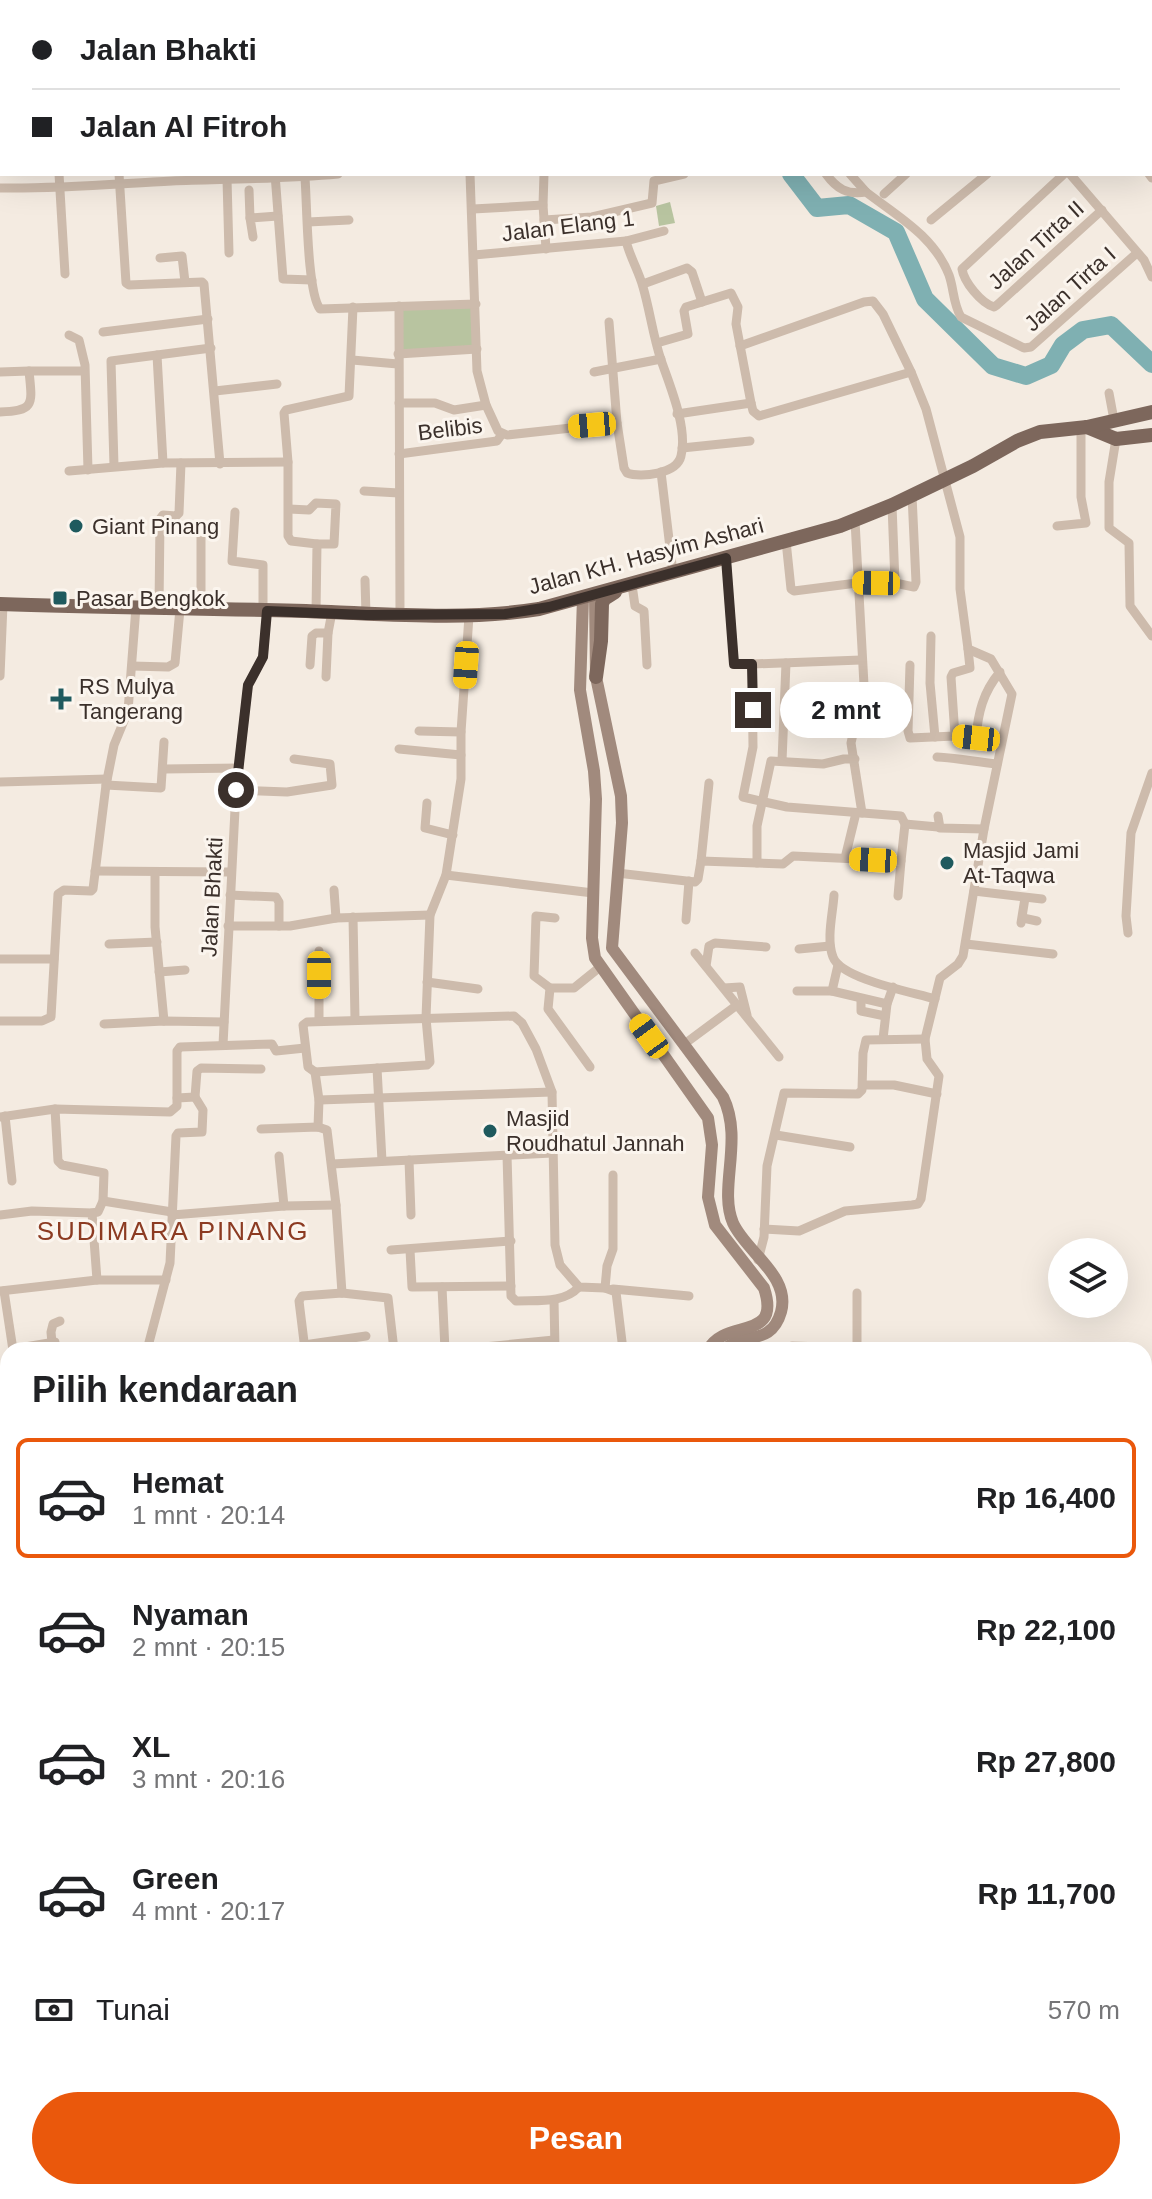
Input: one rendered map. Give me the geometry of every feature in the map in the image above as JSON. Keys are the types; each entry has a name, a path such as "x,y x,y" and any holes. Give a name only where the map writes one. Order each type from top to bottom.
{"main road":[{"name":"Jalan KH. Hasyim Ashari","path":"2,604 469,616 539,609 627,587 855,521 1040,432 1084,428 1152,412"},
{"name":"Jalan KH. Hasyim Ashari","path":"1084,428 1116,439 1152,435"},
{"path":"596,677 602,604 609,595 627,587"},
{"path":"589,596 596,677 621,796 622,823 612,948 723,1097 732,1130 729,1211 734,1226 771,1272 783,1298 779,1317 766,1335 736,1342"},
{"path":"589,596 580,690 596,799 592,949 600,967 708,1118 712,1145 708,1197 715,1225 764,1288 768,1299 766,1317 761,1324 722,1334 712,1342"},
{"path":"596,799 609,803 621,796"},
{"path":"595,823 609,818 622,823"},
{"path":"665,1059 683,1045"}],"street":[{"path":"59,176 65,274"},
{"path":"275,176 283,279 312,280"},
{"path":"0,188 60,189 119,179 316,176"},
{"path":"470,176 477,371 486,405 498,431 504,434"},
{"path":"544,176 546,249"},
{"path":"544,220 592,217 652,203 654,181 675,176"},
{"path":"828,176 837,188 854,193 866,192"},
{"path":"852,176 866,192"},
{"path":"884,194 904,176"},
{"path":"931,220 985,176"},
{"name":"Jalan Tirta II","path":"1065,176 962,269 963,277 986,304 997,305 1102,210"},
{"path":"1069,176 1144,255 1152,277"},
{"path":"305,178 314,299 320,309 476,304"},
{"path":"119,179 126,283 204,282 220,464"},
{"path":"227,179 229,253"},
{"path":"249,190 253,237"},
{"name":"Jalan Tirta I","path":"866,192 918,231 941,259 950,276 956,308 961,317 1024,348 1031,347 1144,255"},
{"path":"473,209 543,205"},
{"path":"250,218 278,216"},
{"path":"308,222 349,220"},
{"name":"Jalan Elang 1","path":"474,255 626,241 664,231"},
{"path":"609,322 617,423 627,473 661,472 678,464 682,448 677,414 643,284 632,263 626,241"},
{"path":"160,258 182,256 185,282"},
{"path":"643,284 687,268 692,272 702,302"},
{"path":"657,343 688,334 685,309 729,293 733,295 738,307 736,324 751,403 755,414 761,416 911,372"},
{"path":"740,346 873,301 883,314 926,409 960,537 960,589 970,668 953,673 951,677 955,736"},
{"path":"399,306 400,615"},
{"path":"289,509 309,510 316,503 336,504 333,545 289,539 284,413 349,396 353,307"},
{"path":"103,332 208,319"},
{"path":"69,335 79,340 85,365 88,470"},
{"path":"114,466 111,361 211,348"},
{"path":"352,360 398,359 477,349"},
{"path":"157,355 163,463"},
{"path":"594,372 661,359"},
{"path":"0,412 23,411 28,407 31,400 29,371"},
{"path":"0,372 83,371"},
{"path":"215,391 277,384"},
{"path":"1109,393 1114,420"},
{"path":"399,403 435,403 454,410 486,405"},
{"path":"677,414 751,403"},
{"name":"Belibis","path":"399,454 497,441 504,434 617,423"},
{"path":"1057,526 1086,523 1081,497 1084,428"},
{"path":"1116,439 1109,482 1109,528 1129,543 1130,606 1152,636"},
{"path":"682,448 750,441"},
{"path":"69,471 163,463 288,462"},
{"path":"159,608 160,519 163,515 176,516 179,513 181,463"},
{"path":"661,472 673,573"},
{"path":"364,491 399,493"},
{"path":"786,541 792,590 857,583 895,583 914,587 912,495"},
{"path":"892,505 895,583"},
{"name":"Jalan Bhakti","path":"223,1045 236,790 248,685 263,657 265,611 263,565 232,561 235,512"},
{"path":"845,858 859,813 851,743 863,694 855,521"},
{"path":"201,533 201,610"},
{"path":"317,544 328,633 326,677"},
{"path":"726,558 734,664 861,660"},
{"path":"365,580 366,615"},
{"path":"627,587 635,606 644,611 647,665"},
{"path":"0,676 2,604"},
{"path":"0,1021 42,1021 51,1017 58,894 64,890 92,891 106,782 114,745 125,723 136,607"},
{"path":"132,666 168,667 175,663 180,609"},
{"path":"469,616 461,779 446,875 430,915 426,1018 430,1062 427,1065 315,1072 308,1067 303,1025 307,1022 355,1019 426,1018 514,1016 522,1023 536,1049 552,1092 558,1257 565,1274 579,1287 689,1296"},
{"path":"310,665 312,636 328,633"},
{"path":"931,636 930,683 935,737"},
{"path":"764,1229 799,1231 845,1211 918,1204 927,1174 939,1076 927,1059 925,1039 940,978 958,964 966,944 984,829 1001,742 1013,700 1010,687 991,659 968,649"},
{"path":"782,761 786,663"},
{"path":"752,664 753,732 751,760 743,795 747,799 787,807 901,816 905,824 898,896"},
{"path":"910,665 909,737 955,736 1001,742"},
{"path":"976,738 983,699 988,686 1000,672"},
{"path":"419,731 461,732"},
{"path":"0,782 106,782 157,789 163,785 164,742"},
{"path":"399,749 461,755"},
{"path":"937,757 997,764"},
{"path":"236,790 287,792 332,785 330,764 294,759"},
{"path":"757,863 756,840 769,764 774,760 823,764 855,759"},
{"path":"164,769 239,768"},
{"path":"1128,933 1126,916 1131,833 1152,773"},
{"path":"617,873 697,881 709,783"},
{"path":"427,803 425,828 453,835"},
{"path":"905,824 938,822 984,829"},
{"path":"701,861 783,864 793,856 901,861"},
{"path":"95,871 230,872"},
{"path":"155,873 164,1021"},
{"path":"446,875 593,893"},
{"path":"686,920 689,881"},
{"path":"334,890 336,918"},
{"path":"974,891 1042,899"},
{"path":"230,895 276,897 279,902 279,926"},
{"path":"834,895 830,946 838,965 854,974 935,999"},
{"path":"1025,898 1022,920 1037,921"},
{"path":"228,926 279,926 336,918 430,915"},
{"path":"555,918 536,916 534,976 550,988 574,988 600,967"},
{"path":"353,917 355,1019"},
{"path":"109,944 157,942"},
{"path":"706,966 709,946 715,943 766,947"},
{"path":"966,944 1053,954"},
{"path":"799,949 830,946"},
{"path":"319,951 319,1021"},
{"path":"695,953 779,1057"},
{"path":"0,959 54,959"},
{"path":"832,991 838,965"},
{"path":"159,972 185,970"},
{"path":"427,982 478,989"},
{"path":"724,988 740,987 747,1017"},
{"path":"883,1039 887,1004 893,987"},
{"path":"550,988 548,1009 590,1067"},
{"path":"797,991 832,991 887,1004"},
{"path":"861,999 861,1011 885,1016"},
{"path":"683,1045 737,1005"},
{"path":"104,1024 224,1022"},
{"path":"750,1270 759,1259 764,1229 767,1166 784,1093 858,1094 863,1085 864,1043 868,1039 925,1039"},
{"path":"12,1181 2,1116 55,1109 170,1112 177,1106 178,1048 272,1044 276,1051 305,1048"},
{"path":"377,1068 382,1161"},
{"path":"149,1342 170,1263 177,1134 202,1132 203,1110 195,1097 198,1069 261,1069"},
{"path":"315,1072 319,1100 318,1127"},
{"path":"863,1085 875,1083 937,1094"},
{"path":"319,1100 552,1092"},
{"path":"177,1098 195,1097"},
{"path":"0,1215 32,1211 101,1211 103,1172 62,1165 58,1161 55,1109"},
{"path":"261,1129 318,1127 327,1130 342,1293"},
{"path":"776,1135 850,1147"},
{"path":"332,1164 552,1153"},
{"path":"507,1155 511,1296 516,1301 554,1300 570,1296 579,1287"},
{"path":"279,1156 284,1206"},
{"path":"409,1160 411,1215"},
{"path":"609,1289 613,1249 613,1175"},
{"path":"103,1201 172,1214 336,1205"},
{"path":"92,1213 97,1280"},
{"path":"391,1250 511,1241"},
{"path":"410,1250 412,1287 511,1286"},
{"path":"12,1342 2,1291 97,1280 166,1280"},
{"path":"442,1287 445,1342"},
{"path":"609,1289 616,1292 622,1342"},
{"path":"304,1342 299,1301 302,1296 342,1293 388,1298 393,1342"},
{"path":"857,1293 857,1342"},
{"path":"554,1300 555,1342"},
{"path":"54,1342 53,1324 60,1321"},
{"path":"336,1342 366,1336"}],"green space":[{"path":"670,202 675,223 659,226 656,206"},
{"path":"401,307 473,307 474,347 403,350"}],"waterway":[{"path":"793,176 817,208 849,205 896,232 925,299 993,366 1026,376 1051,365 1063,345 1083,330 1111,325 1152,364"}],"place":[{"name":"Giant Pinang","path":"76,526"},
{"name":"Pasar Bengkok","path":"60,598"},
{"name":"RS Mulya Tangerang","path":"61,699"},
{"name":"Masjid Jami At-Taqwa","path":"947,863"},
{"name":"Masjid Roudhatul Jannah","path":"490,1131"}],"district":[{"name":"SUDIMARA PINANG","path":"173,1231"}],"route":[{"path":"236,790 248,685 263,657 267,611 366,615 505,614 549,607 726,558 734,664 752,664 753,710"}]}
